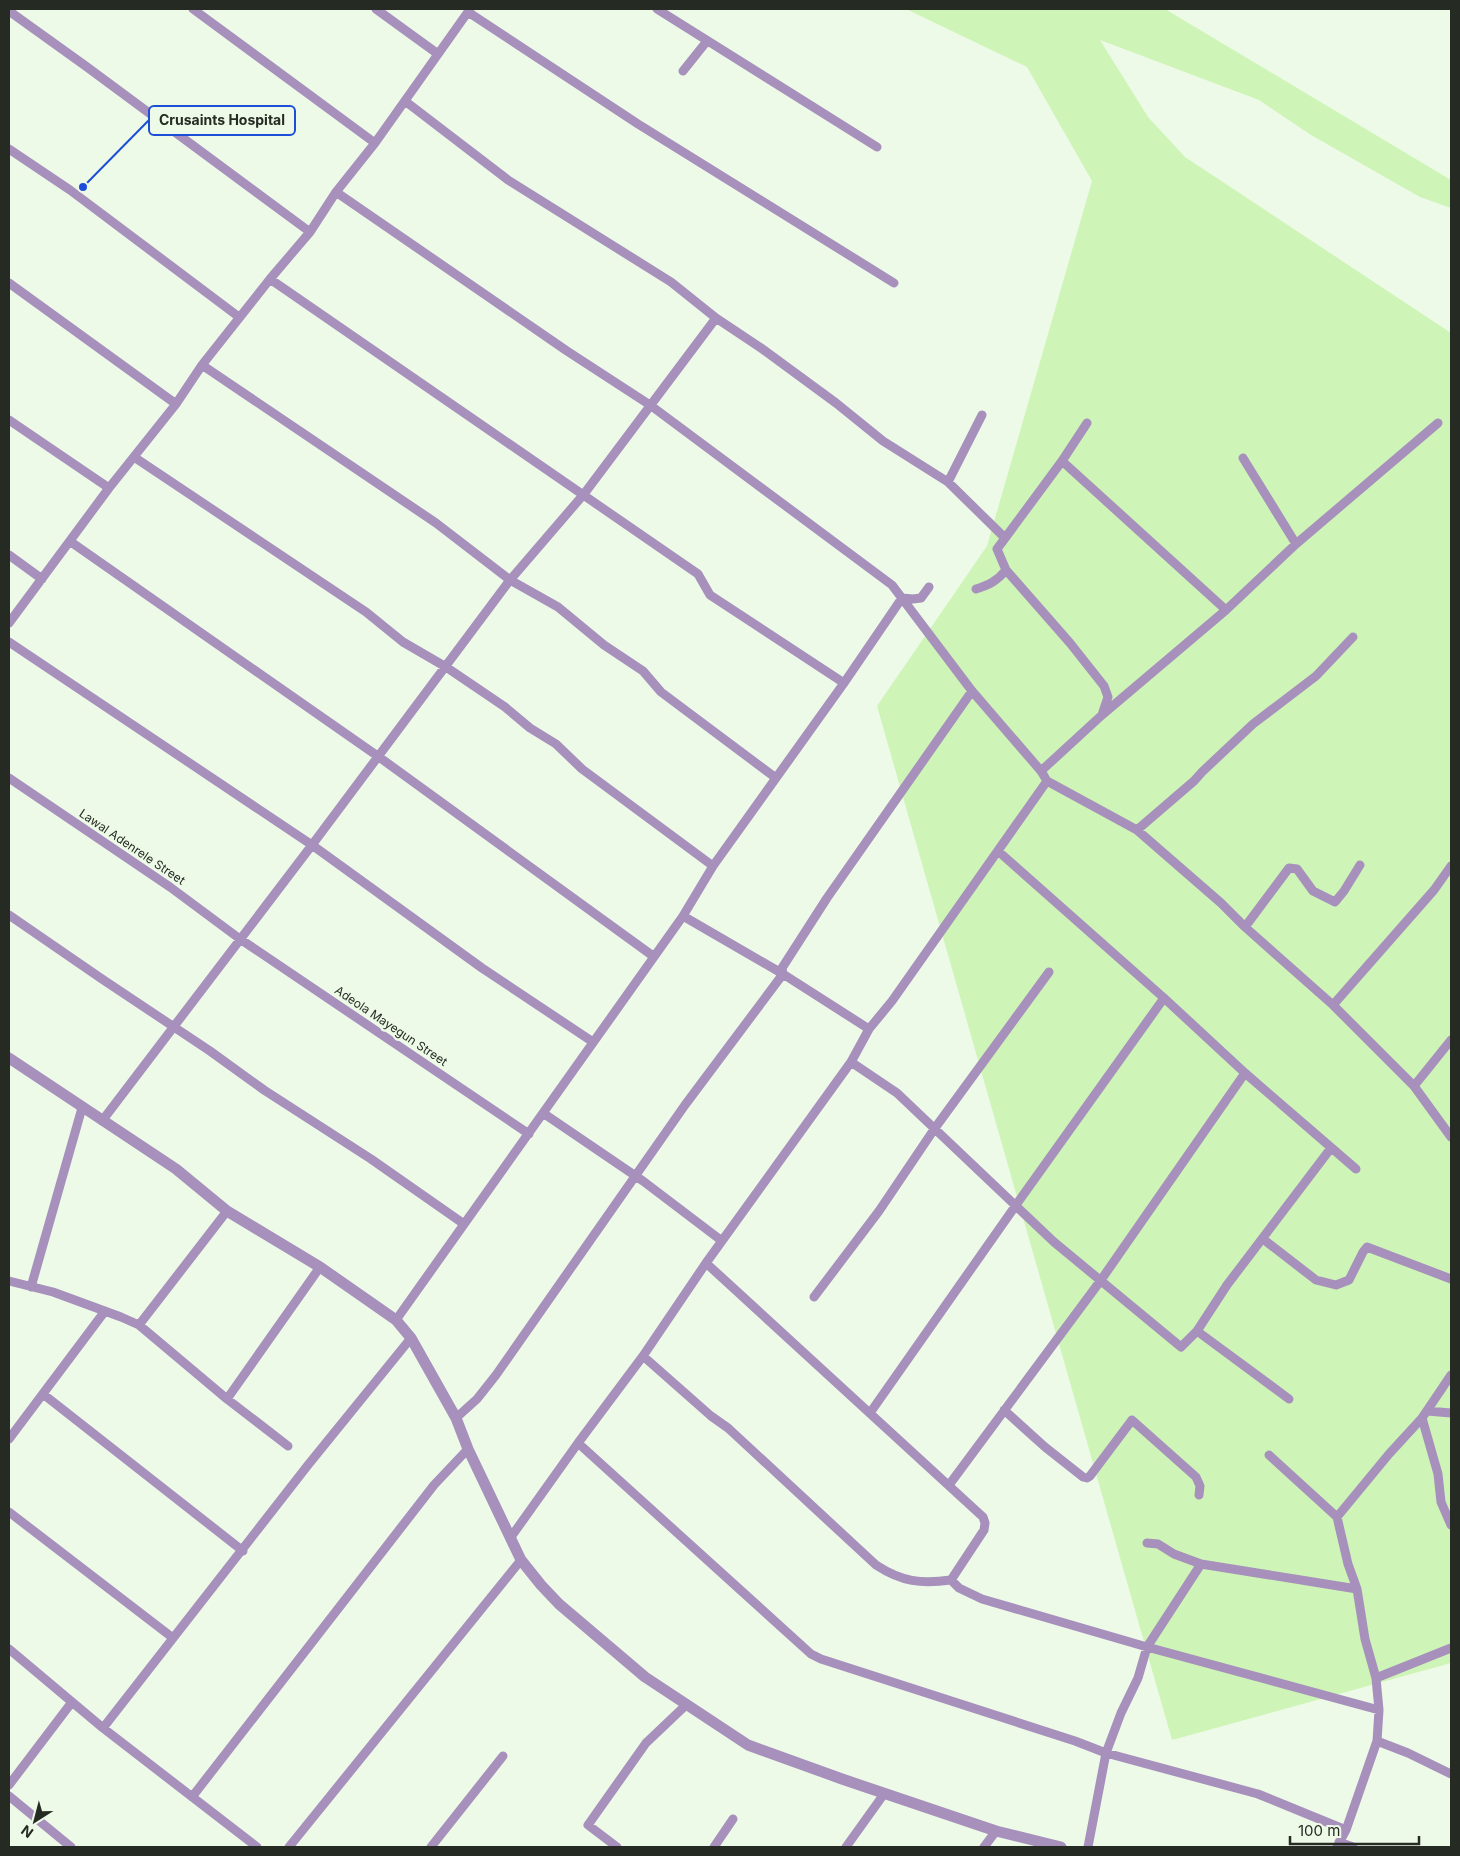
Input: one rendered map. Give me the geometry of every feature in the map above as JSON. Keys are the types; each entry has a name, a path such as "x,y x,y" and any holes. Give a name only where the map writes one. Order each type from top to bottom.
{"street":[{"path":"193,9 375,142"},
{"path":"376,9 438,54"},
{"path":"657,9 877,147"},
{"path":"9,623 71,542 109,488 176,404 202,365 310,232 336,192 405,101 469,10 638,124 894,283"},
{"path":"9,11 310,232"},
{"path":"683,71 706,40"},
{"path":"405,101 508,180 671,282 716,318 761,348 836,403 883,441 948,482 1004,537"},
{"path":"9,149 70,190 239,318"},
{"path":"336,192 559,346 650,405 892,585 972,691 1041,771 1047,781 1137,830 1221,903 1333,1005 1414,1086 1451,1137"},
{"path":"270,279 698,574 710,595 844,683"},
{"path":"9,283 176,404"},
{"path":"102,1121 379,757 510,580 584,494 716,318"},
{"path":"202,365 436,523 510,580 558,607 604,645 644,671 661,692 776,778"},
{"path":"948,482 982,414"},
{"path":"9,420 109,488"},
{"path":"1087,423 1062,461 997,549 1006,570 1070,643 1104,686 1108,697 1102,715"},
{"path":"1041,771 1102,715 1226,610 1296,544 1438,423"},
{"path":"134,457 366,612 403,642 446,667 506,707 540,735 556,744 582,769 713,866"},
{"path":"1243,458 1296,544"},
{"path":"1062,461 1226,610"},
{"path":"71,542 379,757 654,956"},
{"path":"9,555 42,579"},
{"path":"976,589 991,584 1006,570"},
{"path":"902,598 921,598 929,587"},
{"path":"396,1320 683,916 713,866 844,683 902,598"},
{"path":"1137,830 1194,781 1253,724 1316,676 1353,637"},
{"path":"9,642 312,845 482,968 592,1042"},
{"path":"456,1418 478,1399 496,1375 685,1105 783,974 782,968 827,898 972,691"},
{"name":"Lawal Adenrele Street","path":"9,778 170,887 240,940"},
{"path":"511,1538 578,1443 643,1356 706,1263 851,1062 869,1029 892,1001 1047,781"},
{"path":"998,851 1164,998 1245,1073 1356,1169"},
{"path":"1246,927 1289,868 1297,869 1313,891 1335,902 1360,866"},
{"path":"1333,1005 1434,890 1451,866"},
{"path":"9,915 264,1090 370,1159 464,1224"},
{"path":"683,916 783,974 869,1029"},
{"name":"Adeola Mayegun Street","path":"240,940 529,1134"},
{"path":"814,1297 879,1211 935,1128 1049,972"},
{"path":"870,1413 1164,998"},
{"path":"1414,1086 1451,1040"},
{"path":"9,1058 176,1169 227,1211 320,1267 396,1320 411,1338 456,1418 468,1449 521,1560 559,1604 626,1662 686,1705 748,1745 884,1794 996,1831 1062,1847"},
{"path":"851,1062 898,1093 1054,1242 1181,1347 1197,1331 1227,1285 1331,1148"},
{"path":"949,1485 1101,1280 1245,1073"},
{"path":"31,1287 82,1108"},
{"path":"543,1113 636,1176 722,1241"},
{"path":"139,1325 227,1211"},
{"path":"1263,1239 1316,1280 1336,1285 1349,1280 1362,1252 1367,1247 1451,1279"},
{"path":"706,1263 983,1517 985,1523 984,1530 951,1580"},
{"path":"227,1399 320,1267"},
{"path":"9,1281 105,1311 139,1325 227,1399 288,1446"},
{"path":"9,1439 105,1311"},
{"path":"1197,1331 1289,1399"},
{"path":"103,1728 243,1551 308,1465 411,1338"},
{"path":"643,1356 711,1416 728,1428 876,1565 891,1575 918,1582 951,1580 959,1588 982,1599 1147,1647 1379,1710"},
{"path":"1338,1517 1424,1414 1451,1375"},
{"path":"43,1394 243,1551"},
{"path":"1004,1410 1044,1447 1083,1477 1087,1478 1132,1420 1196,1477 1200,1486 1199,1496"},
{"path":"1424,1414 1451,1413"},
{"path":"1424,1414 1438,1474 1441,1502 1451,1525"},
{"path":"578,1443 811,1654 821,1659 1084,1744 1106,1753 1258,1794 1346,1830"},
{"path":"192,1797 434,1485 468,1449"},
{"path":"1269,1455 1338,1517 1348,1564 1358,1589 1365,1639 1376,1678 1379,1710 1376,1741 1346,1830 1338,1845 1353,1847"},
{"path":"9,1512 173,1638"},
{"path":"1148,1543 1158,1544 1174,1554 1201,1564 1358,1589"},
{"path":"289,1847 521,1560"},
{"path":"1088,1847 1106,1753 1121,1713 1138,1678 1147,1647 1201,1564"},
{"path":"1376,1678 1451,1648"},
{"path":"9,1649 103,1728 258,1847"},
{"path":"9,1785 72,1702"},
{"path":"617,1847 588,1825 646,1743 686,1705"},
{"path":"1376,1741 1451,1774"},
{"path":"435,1846 503,1756"},
{"path":"846,1847 884,1794"},
{"path":"9,1796 71,1847"},
{"path":"714,1847 733,1819"},
{"path":"984,1847 996,1831"}],"green space":[{"path":"906,9 1165,9 1451,180 1451,208 1420,197 1311,135 1259,100 1100,40 1148,117 1185,157 1451,333 1451,1663 1172,1740 877,706 987,546 1092,181 1027,67"}],"place":[{"name":"Crusaints Hospital","path":"83,187"}]}
